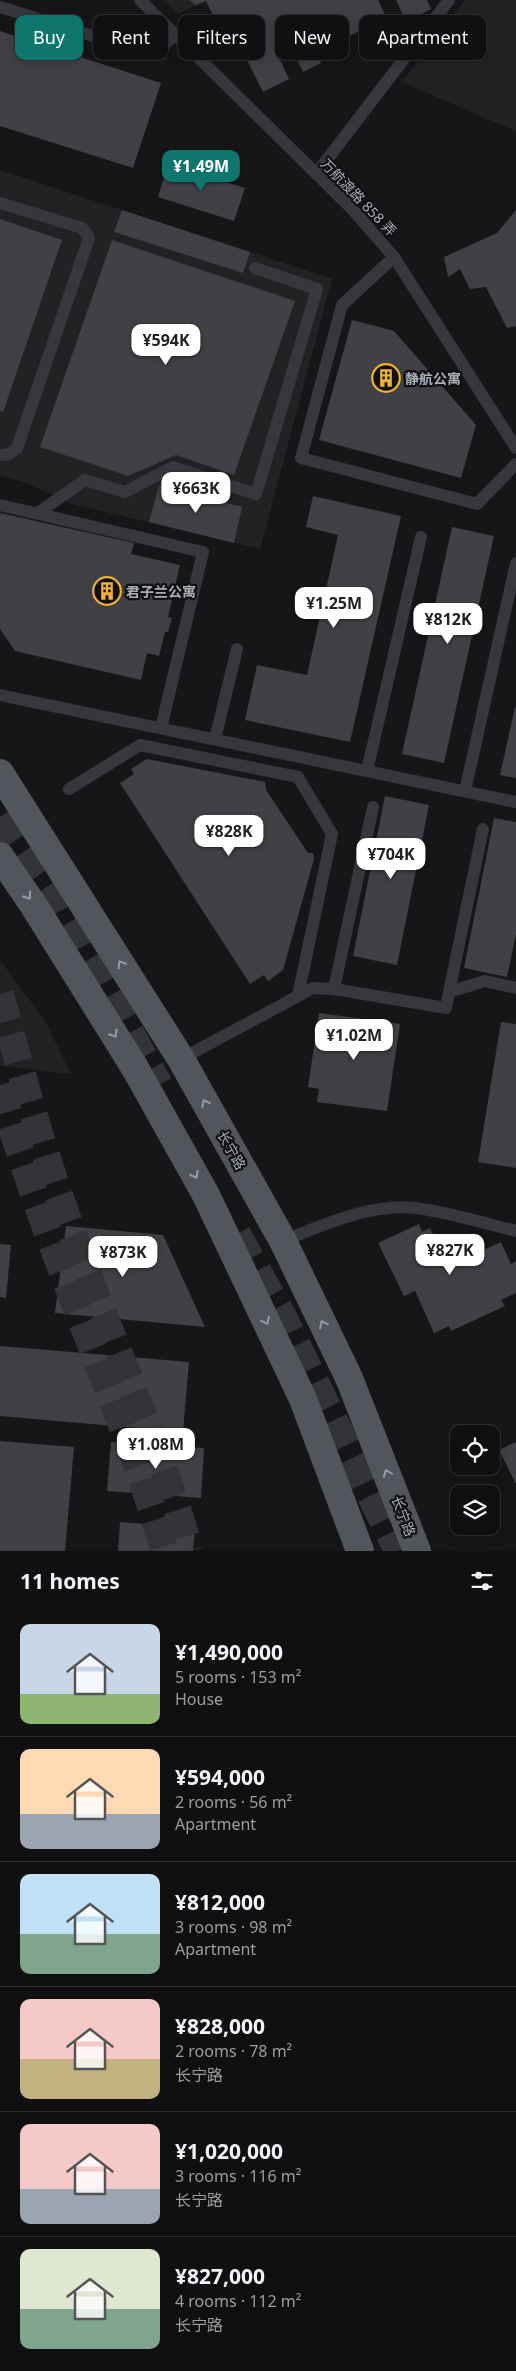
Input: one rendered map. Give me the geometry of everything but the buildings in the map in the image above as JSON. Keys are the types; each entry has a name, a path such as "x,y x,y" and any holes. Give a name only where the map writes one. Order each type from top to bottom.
{"main road":[{"name":"长宁路","path":"0,773 181,1059 283,1241 350,1378 417,1551"},
{"path":"0,856 34,906 135,1068 206,1195 303,1399 360,1551"}],"lane":[{"name":"万航渡路 858 弄","path":"140,0 316,174 394,256 516,448"},
{"path":"316,174 449,0"},
{"path":"0,7 151,54 176,35"},
{"path":"0,203 82,228 89,238 17,448 9,454 0,455"},
{"path":"394,256 342,305 302,458 477,504 516,464"},
{"path":"38,513 85,480 125,492 173,467 256,494 316,289 255,268"},
{"path":"0,505 203,552 161,728"},
{"path":"367,771 421,537"},
{"path":"465,791 516,563"},
{"path":"215,739 237,649"},
{"path":"0,695 516,802"},
{"path":"140,746 146,725"},
{"path":"69,789 140,746 298,777 332,834 298,996"},
{"path":"334,989 373,807"},
{"path":"181,1059 313,988 334,989 446,1008 483,829"},
{"path":"449,992 485,981 516,988"},
{"path":"283,1241 327,1223 368,1211 414,1208 516,1231"}],"shaded area":[{"path":"163,0 207,0 178,14"},
{"path":"465,0 516,0 516,131 402,82 419,60 486,60 486,15 453,15"},
{"path":"0,170 332,279 260,549 72,504 27,483 0,476"},
{"path":"0,960 44,1019 71,1074 0,1066"}],"tunnel":[{"path":"0,817 57,899 159,1085"},
{"path":"0,994 34,1118 64,1210 150,1433 190,1551"},
{"path":"0,1085 37,1203 125,1434 165,1551"},
{"path":"237,1234 283,1317 398,1551"}],"place":[{"name":"静航公寓","path":"386,378"},
{"name":"君子兰公寓","path":"107,591"}]}
